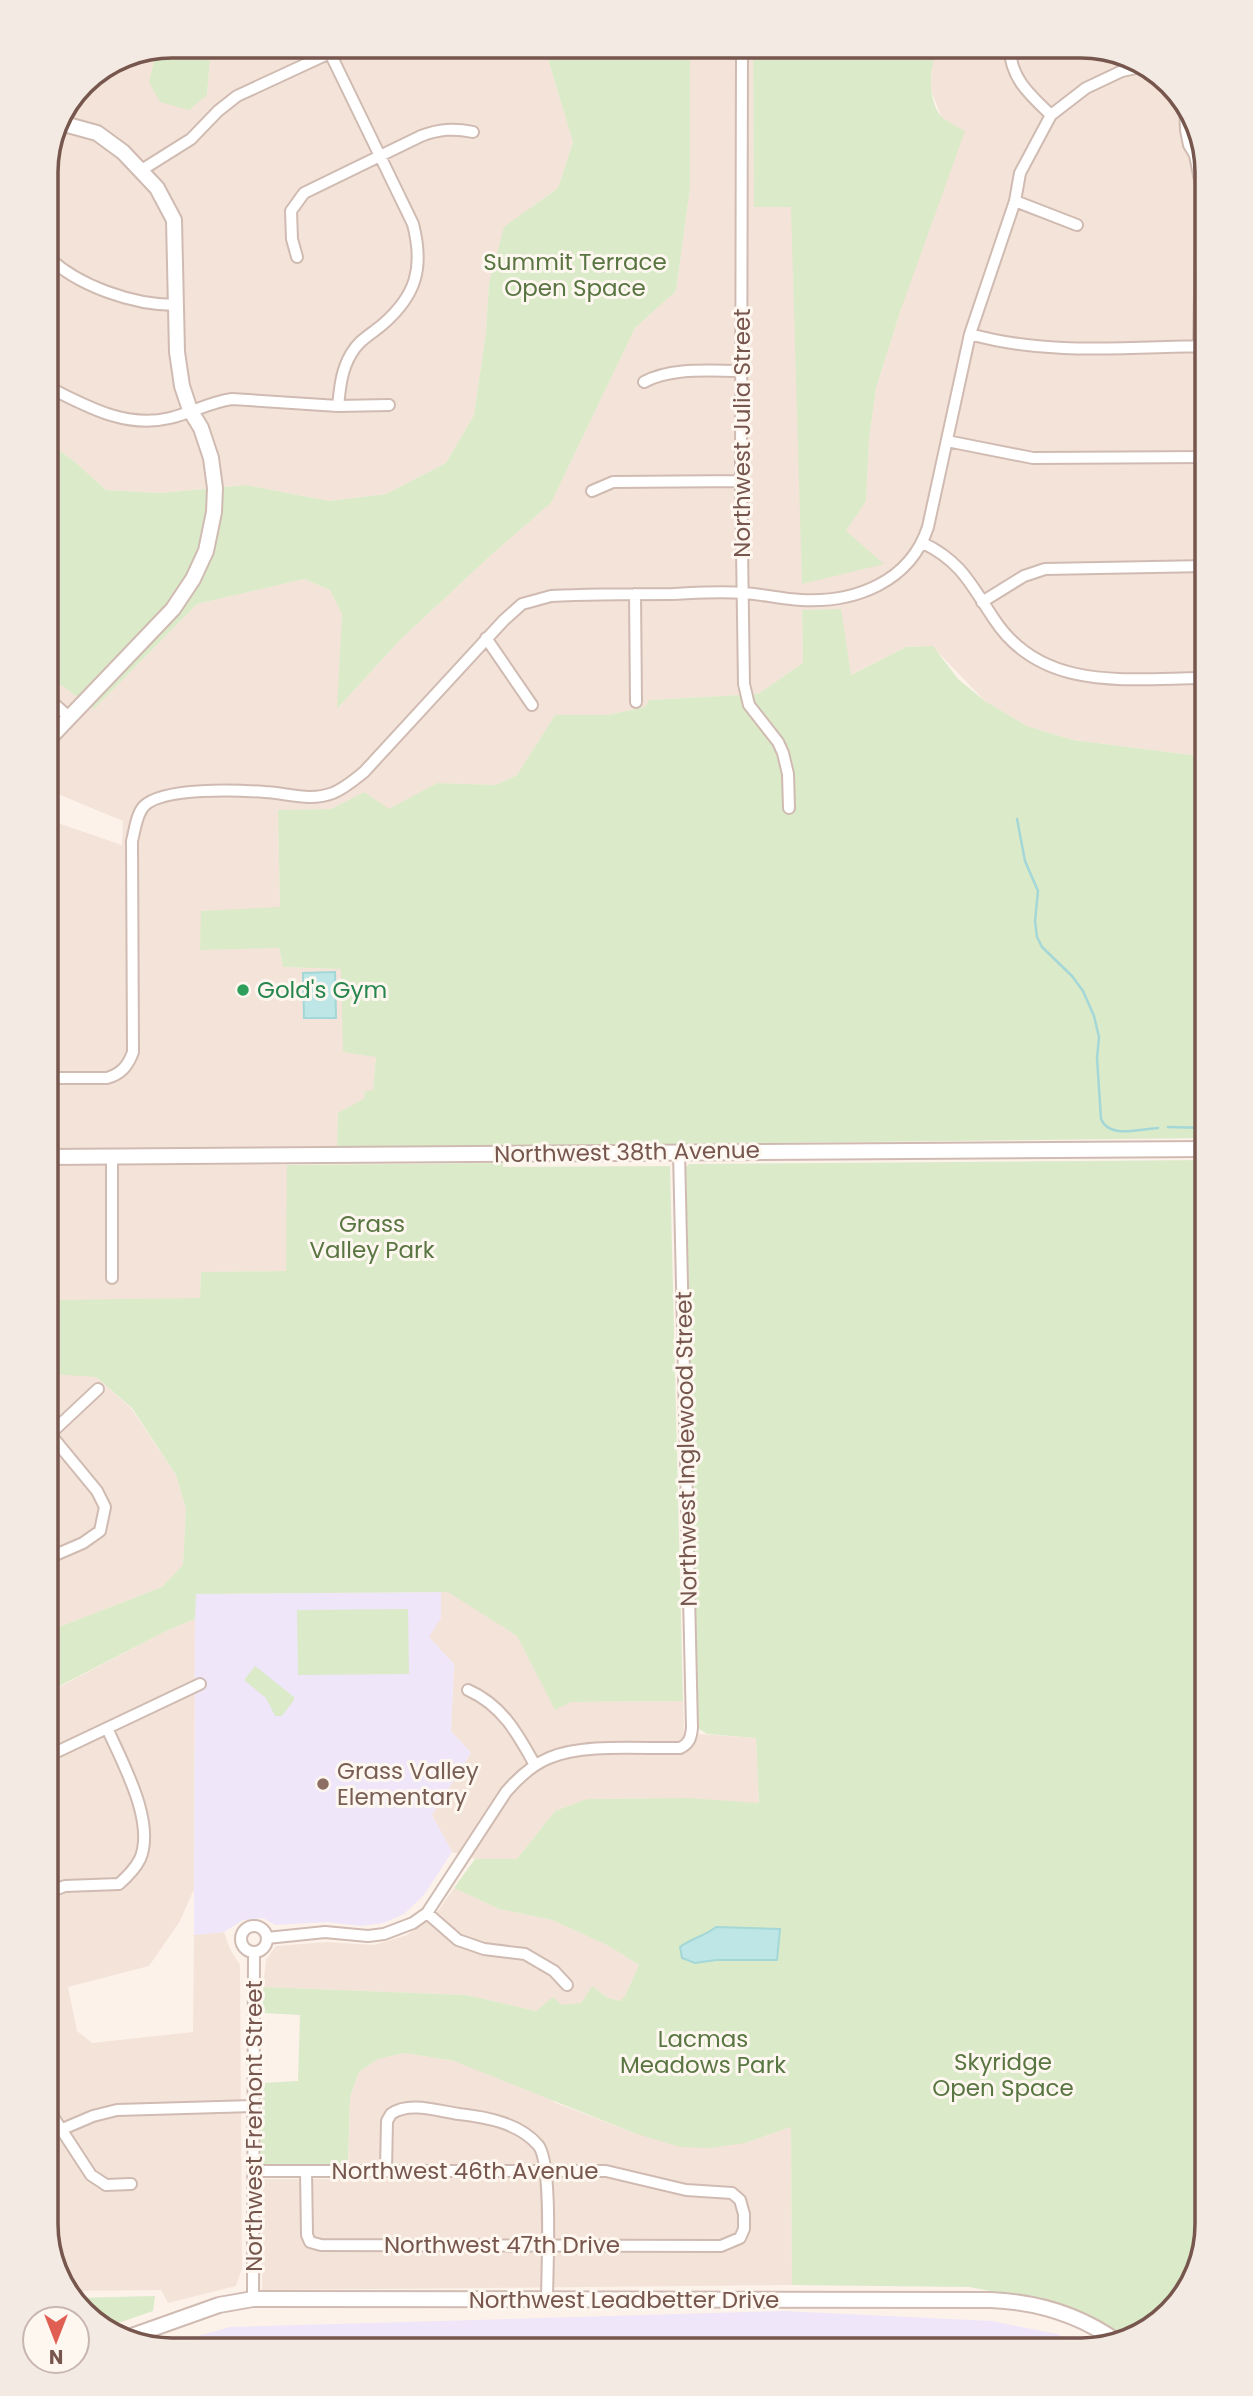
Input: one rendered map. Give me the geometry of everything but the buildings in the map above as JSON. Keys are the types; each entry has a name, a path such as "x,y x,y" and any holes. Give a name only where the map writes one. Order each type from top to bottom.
{"street":[{"path":"140,171 191,139 237,96 319,58"},
{"path":"332,58 413,224 419,247 419,263 412,288 398,309 381,326 363,338 352,353 342,372 338,406"},
{"name":"Northwest Julia Street","path":"742,58 741,481 744,684 749,705 778,742 783,753 788,774 789,808"},
{"path":"1010,58 1016,76 1026,91 1051,115"},
{"path":"58,1079 107,1078 116,1075 123,1070 133,1052 132,841 143,807 159,796 180,792 267,792 294,797 314,797 349,785 364,772 486,638 522,604 551,596 635,594 742,593 803,600 831,600 849,597 884,584 907,565 923,543 970,334 1015,201 1020,173 1051,115 1086,88 1132,69"},
{"path":"58,729 173,608 193,579 206,551 214,512 215,488 211,458 182,387 177,352 174,220 157,188 109,140 97,133 68,125"},
{"path":"1186,126 1189,145 1193,148"},
{"path":"297,257 292,239 291,211 304,193 434,131 455,128 473,132"},
{"path":"1015,201 1077,225"},
{"path":"58,266 130,300 152,305 176,305"},
{"path":"970,334 995,341 1044,348 1195,346"},
{"path":"644,382 673,372 741,371"},
{"path":"58,392 100,412 119,418 143,420 169,418 215,401 232,399 338,406 389,405"},
{"path":"947,440 1033,458 1195,457"},
{"path":"592,491 613,482 741,481"},
{"path":"923,543 944,553 960,568 1015,645 1040,662 1067,674 1099,678 1195,678"},
{"path":"982,602 1024,576 1045,569 1195,566"},
{"path":"635,594 636,702"},
{"path":"486,638 532,705"},
{"path":"58,707 69,717"},
{"name":"Northwest 38th Avenue","path":"58,1157 1195,1149"},
{"name":"Northwest Inglewood Street","path":"536,1765 563,1753 582,1750 680,1748 687,1745 692,1728 679,1152"},
{"path":"112,1157 112,1278"},
{"path":"58,1424 97,1389"},
{"path":"58,1445 97,1491 105,1507 100,1531 83,1543 58,1554"},
{"path":"58,1751 200,1684"},
{"path":"267,1938 325,1932 368,1936 384,1934 427,1913 506,1791 536,1765 516,1730 487,1698 468,1690"},
{"path":"58,1889 119,1884 132,1873 141,1857 145,1838 137,1800 107,1728"},
{"path":"427,1913 458,1940 484,1949 525,1954 554,1971 567,1985"},
{"path":"252,1925 264,1929 267,1938 265,1946 254,1952 242,1945 241,1933 252,1925"},
{"name":"Northwest Fremont Street","path":"253,2299 254,1952"},
{"path":"60,2130 93,2116 117,2110 253,2106"},
{"path":"386,2170 387,2121 397,2109 406,2107 500,2120 539,2146 546,2169 547,2300"},
{"path":"58,2127 91,2175 106,2185 131,2184"},
{"name":"Northwest 46th Avenue","path":"253,2171 594,2169 686,2190 732,2193 740,2200 744,2214"},
{"name":"Northwest 47th Drive","path":"306,2171 307,2235 310,2242 321,2245 721,2246 740,2238 744,2228 744,2214"},
{"name":"Northwest Leadbetter Drive","path":"139,2333 219,2305 253,2299 1010,2301 1056,2310 1106,2335"}],"shaded area":[{"path":"210,58 548,58 573,142 558,188 530,208 489,283 486,332 474,415 446,463 386,494 329,501 246,485 160,493 106,490 58,450 58,164 69,121 81,102 96,86 115,73 154,60 149,82 207,95"},
{"path":"690,58 753,58 754,206 791,207 846,531 866,501 869,440 876,388 901,309 941,116 931,90 932,58 1104,60 1132,69 1151,81 1172,102 1187,128 1193,149 1195,172 1195,755 1073,740 1027,726 985,701 932,646 906,647 850,675 802,610 803,663 758,694 649,700 645,707 608,715 555,715 517,775 496,785 437,783 388,810 364,792 331,809 278,811 280,908 202,911 200,949 279,948 283,967 342,969 343,1052 376,1056 373,1090 364,1093 366,1098 338,1113 337,1148 58,1155 58,823 122,845 123,821 58,794 58,683 94,709 197,604 304,579 330,590 342,614 338,708 400,640 551,503 635,328 676,291 690,188"},
{"path":"58,1164 287,1165 287,1271 201,1272 200,1298 96,1377 131,1408 176,1475 186,1509 183,1565 162,1587 58,1627"},
{"path":"448,1591 517,1636 555,1709 570,1702 683,1701 684,1733 756,1738 759,1804 688,1798 587,1799 555,1811 517,1859 475,1859 452,1852 432,1815 471,1753 451,1731 454,1664 428,1637 441,1618 441,1592"},
{"name":"Grass Valley Elementary","path":"441,1592 441,1618 429,1637 454,1664 451,1731 471,1753 432,1815 452,1852 424,1895 404,1914 384,1923 361,1926 328,1922 275,1925 263,1918 243,1920 224,1932 194,1935 195,1594"},
{"path":"195,1619 194,1889 180,1921 149,1966 68,1987 77,2031 92,2043 193,2032 194,1935 224,1932 240,1965 242,2268 236,2286 168,2303 161,2290 79,2291 66,2268 60,2247 58,1688 168,1630"},
{"path":"454,1888 499,1909 552,1920 607,1945 639,1965 625,1996 620,2001 608,1998 592,1986 581,2003 536,2011 466,1995 263,1987 266,1960 276,1946 327,1942 374,1945 407,1935 438,1911"},
{"path":"405,2053 454,2061 525,2082 556,2103 634,2133 745,2143 791,2127 792,2285 262,2290 263,2179 348,2179 350,2097 359,2072 378,2059"},
{"path":"783,2311 992,2321 1065,2338 191,2338 230,2327"}],"green space":[{"path":"210,58 207,95 189,110 160,102 149,82 154,60"},
{"name":"Summit Terrace Open Space","path":"548,58 690,58 690,188 676,291 635,328 551,503 400,640 337,709 342,614 330,590 304,579 197,604 94,709 58,683 58,450 106,490 160,493 246,485 329,501 386,494 446,463 474,415 486,332 489,283 504,227 558,188 573,142"},
{"path":"753,58 934,58 931,81 936,109 941,116 965,131 901,309 876,388 869,440 866,501 846,531 884,564 802,584 791,207 754,207"},
{"path":"841,609 851,675 906,647 933,646 958,679 985,701 1027,726 1073,740 1195,755 1195,1138 337,1148 338,1113 365,1098 364,1092 373,1090 376,1057 343,1052 341,969 283,967 279,948 200,950 201,911 280,907 278,810 331,809 364,792 389,809 437,783 496,785 517,775 555,715 608,715 645,707 649,700 758,694 803,663 802,610"},
{"path":"1195,1160 1195,2224 1191,2254 1176,2288 1151,2315 1125,2330 1119,2332 1062,2304 969,2287 792,2285 791,2127 745,2143 711,2148 680,2147 634,2133 454,2061 405,2053 378,2059 359,2072 350,2097 348,2165 260,2166 263,2083 298,2081 300,2015 263,2013 263,1987 466,1995 536,2011 553,1997 562,2005 581,2003 592,1986 608,1998 620,2001 639,1965 607,1945 552,1920 499,1909 454,1888 475,1859 517,1859 555,1811 587,1799 688,1798 759,1803 756,1738 707,1734 698,1728 686,1167 689,1164"},
{"name":"Grass Valley Park","path":"503,1163 503,1167 670,1166 683,1701 571,1702 555,1710 517,1636 448,1592 196,1594 195,1619 168,1630 58,1687 58,1627 162,1587 183,1565 186,1509 176,1475 132,1408 96,1377 58,1374 58,1300 200,1298 201,1272 286,1271 287,1165"},
{"path":"408,1609 409,1674 298,1675 297,1610"},
{"path":"255,1666 294,1697 282,1716 275,1716 266,1698 244,1680"},
{"path":"155,2296 153,2311 116,2324 84,2298"}],"water":[{"path":"335,972 336,1018 304,1018 303,973"},
{"path":"716,1927 780,1929 777,1960 716,1960 695,1963 682,1958 680,1947"}],"waterway":[{"path":"1017,819 1025,861 1038,891 1035,921 1037,937 1042,947 1072,976 1083,991 1094,1016 1099,1037 1097,1058 1101,1119 1105,1125 1118,1131 1158,1128"},
{"path":"1168,1127 1195,1128"}],"place":[{"name":"Gold's Gym","path":"243,990"},
{"name":"Grass Valley Elementary","path":"323,1784"}],"park label":[{"name":"Lacmas Meadows Park","path":"703,2052"},
{"name":"Skyridge Open Space","path":"1003,2075"}]}
